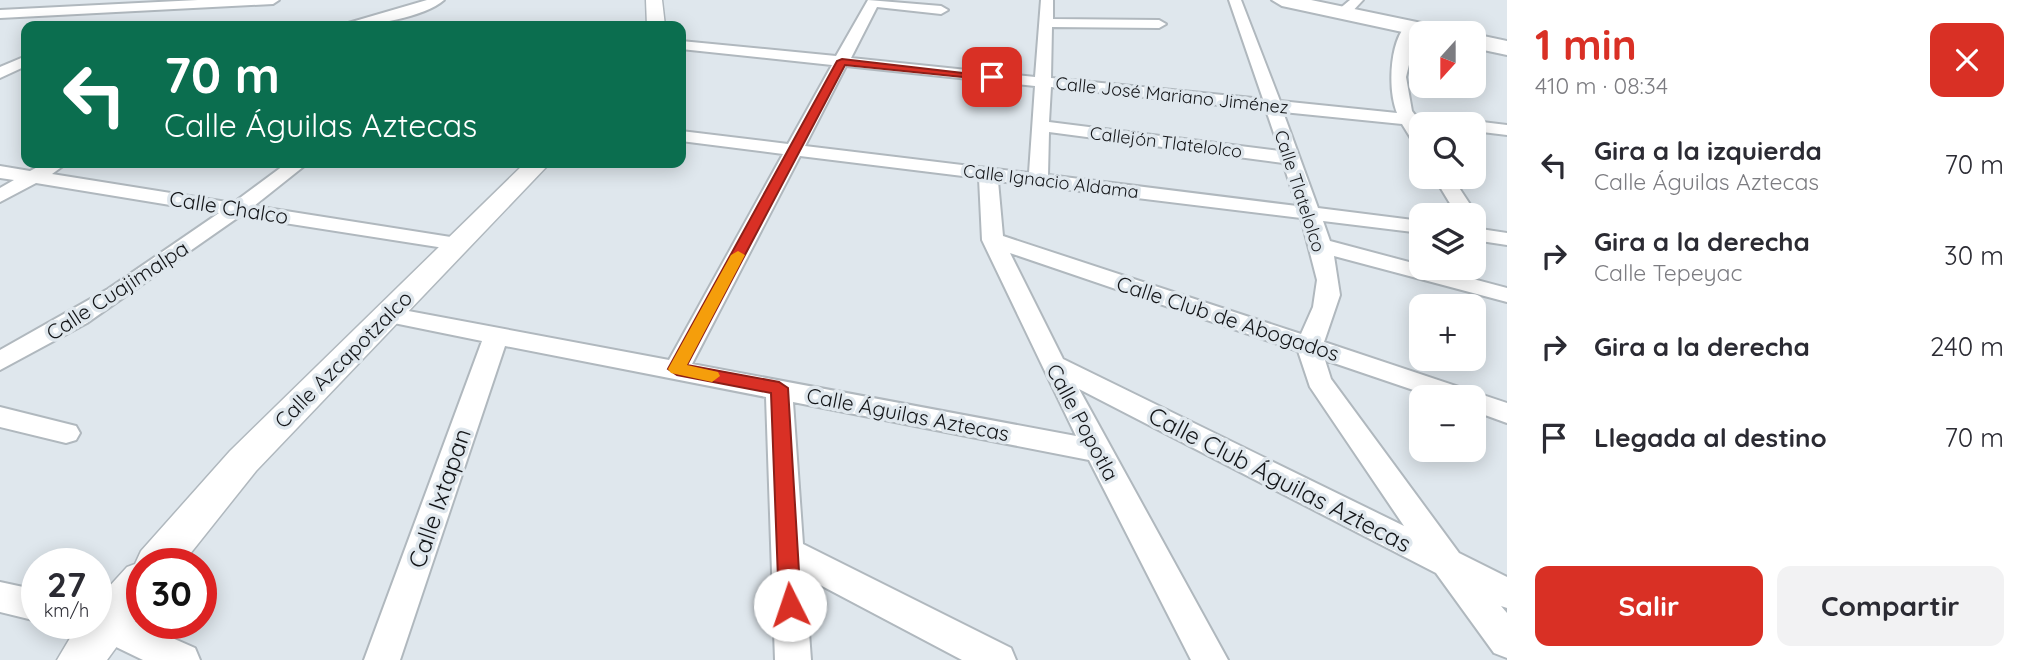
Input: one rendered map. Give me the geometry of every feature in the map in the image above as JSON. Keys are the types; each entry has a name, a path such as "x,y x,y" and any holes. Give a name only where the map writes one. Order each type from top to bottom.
{"main road":[{"path":"1282,0 1350,7 1409,27"},
{"path":"1486,44 1507,48"}],"street":[{"path":"41,12 66,0"},
{"path":"102,21 144,0"},
{"path":"2,15 273,0"},
{"path":"367,21 414,10 438,0"},
{"path":"654,0 656,21"},
{"path":"1038,179 1046,0"},
{"name":"Calle Tlatelolco","path":"1235,0 1309,212 1327,278 1328,296 1309,344"},
{"path":"677,369 873,1 941,10"},
{"path":"173,21 205,5"},
{"path":"1046,23 1158,24"},
{"path":"1409,30 1396,80 1396,94 1409,122"},
{"name":"Calle José Mariano Jiménez","path":"686,45 1407,119"},
{"path":"0,73 21,62"},
{"name":"Callejón Tlatelolco","path":"1041,126 1291,158"},
{"path":"1486,127 1507,130"},
{"name":"Calle Ignacio Aldama","path":"686,137 1409,226"},
{"path":"0,196 49,168"},
{"name":"Calle Cuajimalpa","path":"0,360 75,322 118,294 292,168"},
{"name":"Calle Azcapotzalco","path":"170,548 243,461 533,168"},
{"name":"Calle Chalco","path":"0,173 457,244"},
{"name":"Calle Popotla","path":"988,173 993,240 1053,365 1210,660"},
{"path":"1486,234 1507,239"},
{"name":"Calle Club de Abogados","path":"993,240 1427,385"},
{"path":"1318,245 1507,295"},
{"name":"Calle Águilas Aztecas","path":"387,315 1098,451"},
{"name":"Calle Ixtapan","path":"382,660 496,336"},
{"path":"1309,344 1312,366 1320,381 1448,564 1507,641"},
{"name":"Calle Club Águilas Aztecas","path":"1053,365 1507,593"},
{"path":"779,388 793,660"},
{"path":"1486,405 1507,413"},
{"path":"0,417 66,433"},
{"path":"787,551 998,660"},
{"path":"112,610 126,596"},
{"path":"0,597 21,602"},
{"path":"112,628 182,660"},
{"path":"80,660 91,639"}],"slow traffic":[{"path":"712,376 677,369 738,255"}],"route":[{"path":"790,605 779,388 677,369 842,61 992,77"}]}
